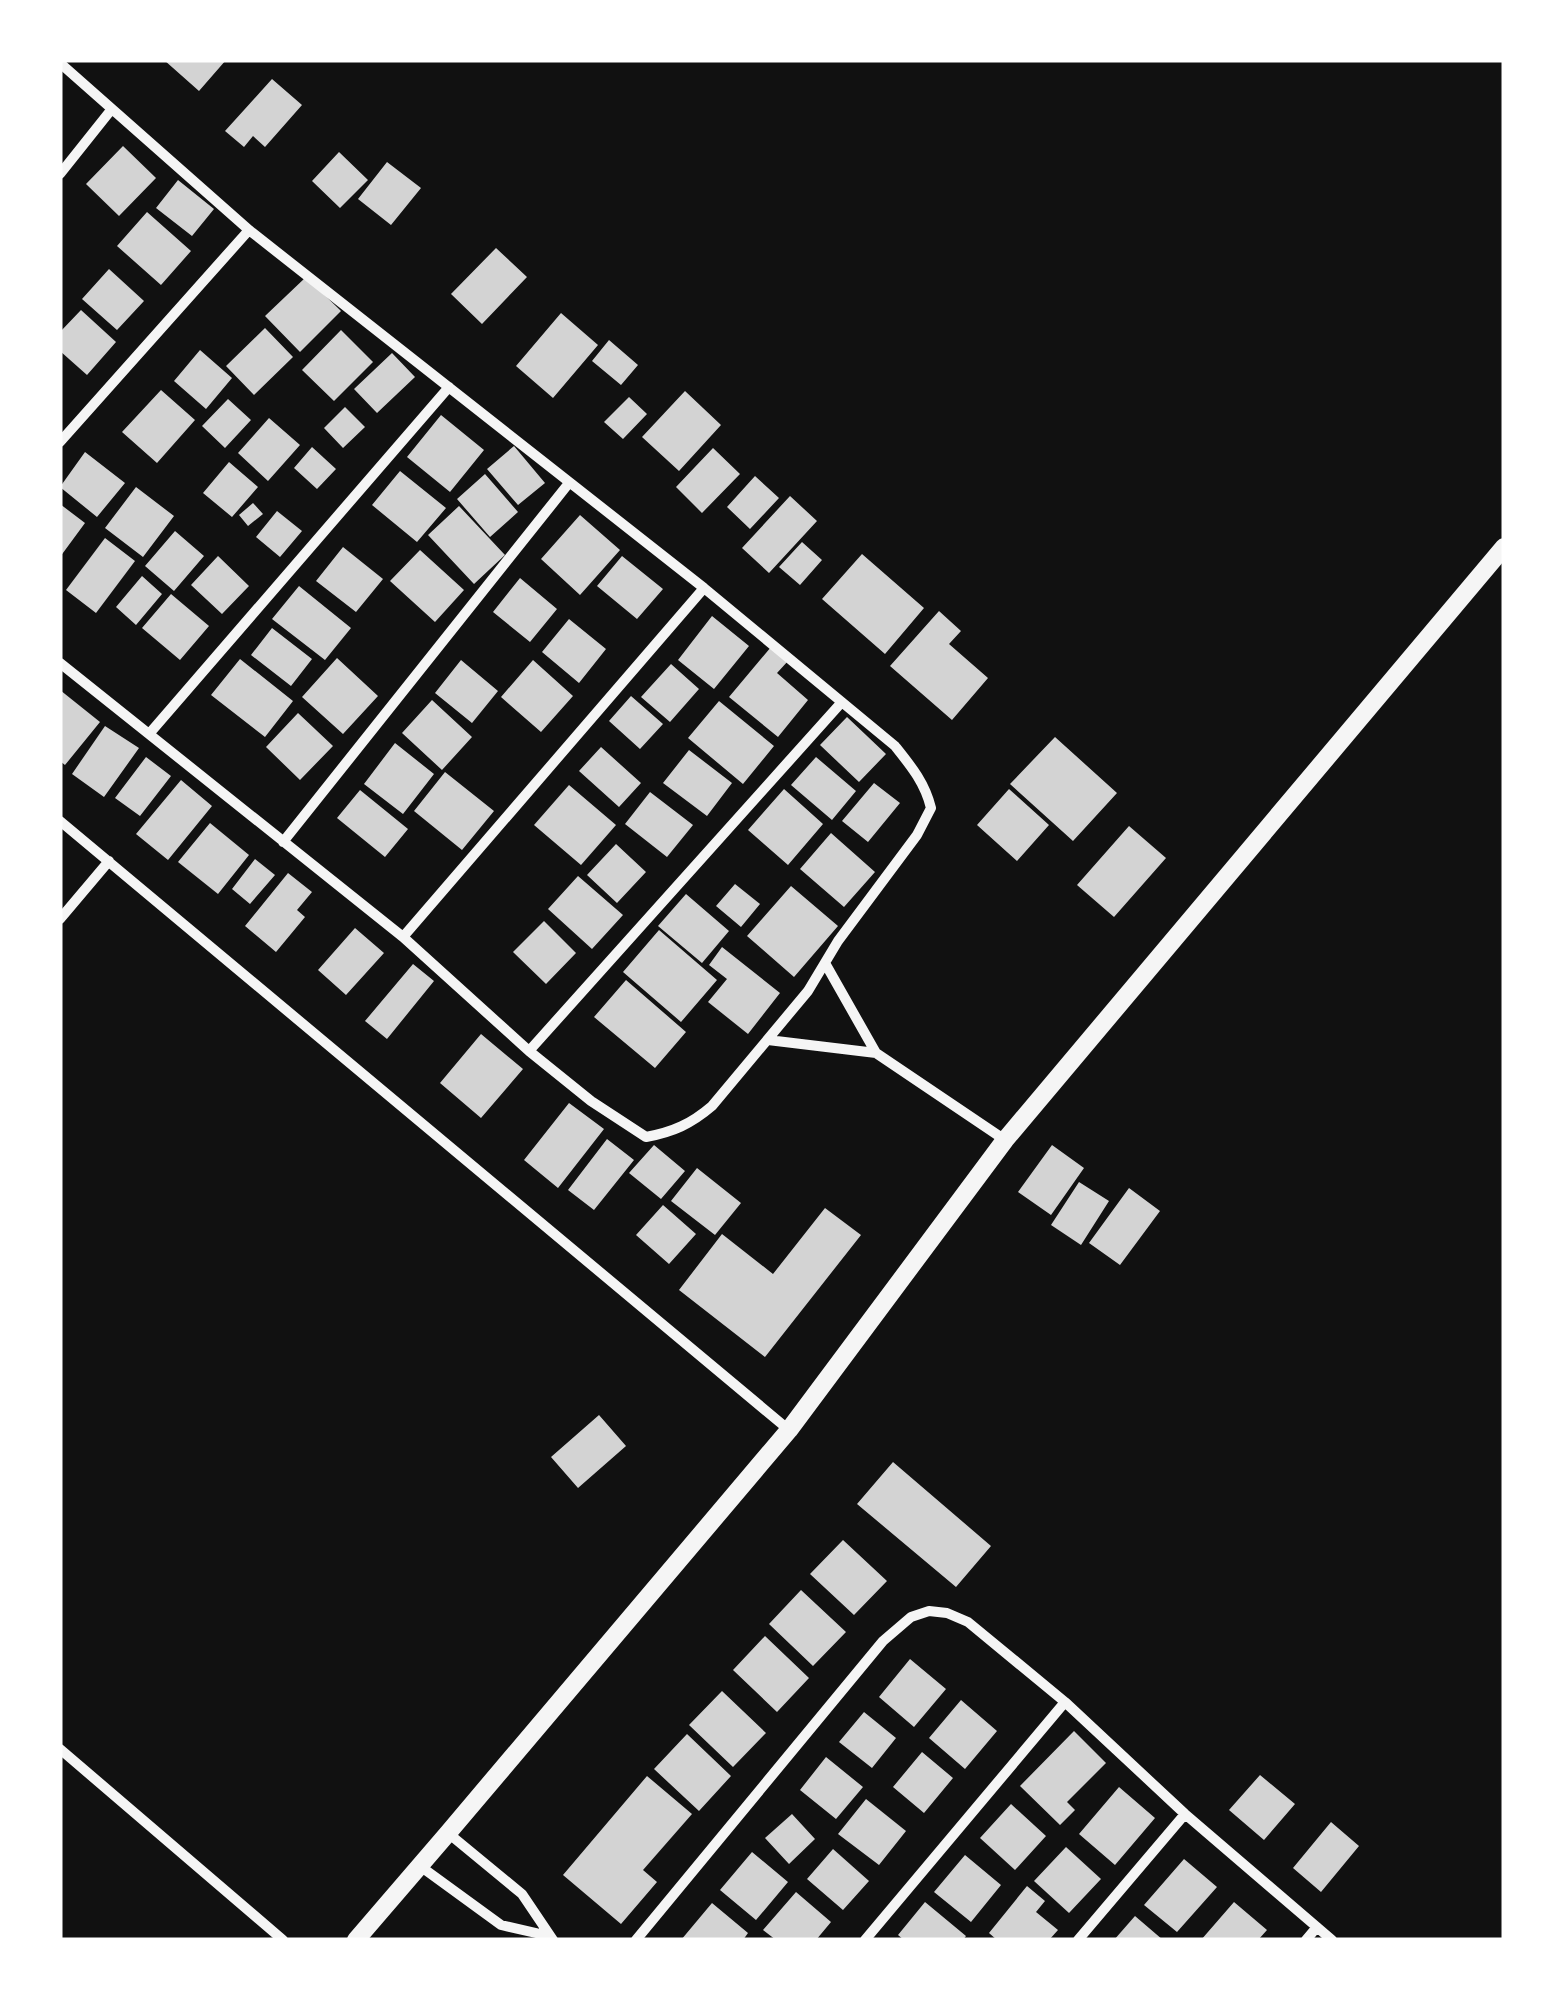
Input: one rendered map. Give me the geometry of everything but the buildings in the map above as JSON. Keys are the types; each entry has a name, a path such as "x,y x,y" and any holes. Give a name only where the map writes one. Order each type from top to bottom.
{"street":[{"path":"60,63 249,230 704,588 894,746 915,770 931,808 917,836 871,895 808,991 712,1106 693,1122 670,1132 646,1136 591,1100 529,1051 403,937 60,663"},
{"path":"60,174 111,110"},
{"path":"60,442 249,230"},
{"path":"148,734 449,387"},
{"path":"283,842 569,483"},
{"path":"356,1940 789,1430 1006,1140 1504,548"},
{"path":"403,937 704,588"},
{"path":"529,1051 841,703"},
{"path":"60,820 789,1430"},
{"path":"60,919 109,862"},
{"path":"825,962 876,1053"},
{"path":"768,1040 876,1053 1006,1140"},
{"path":"636,1940 883,1641 912,1617 929,1611 968,1622 1065,1702 1185,1814 1332,1940"},
{"path":"865,1940 1065,1702"},
{"path":"60,1749 283,1940"},
{"path":"1078,1940 1185,1814"},
{"path":"448,1834 522,1894 552,1938"},
{"path":"420,1866 501,1925 552,1938"},
{"path":"1306,1940 1317,1927"}]}
